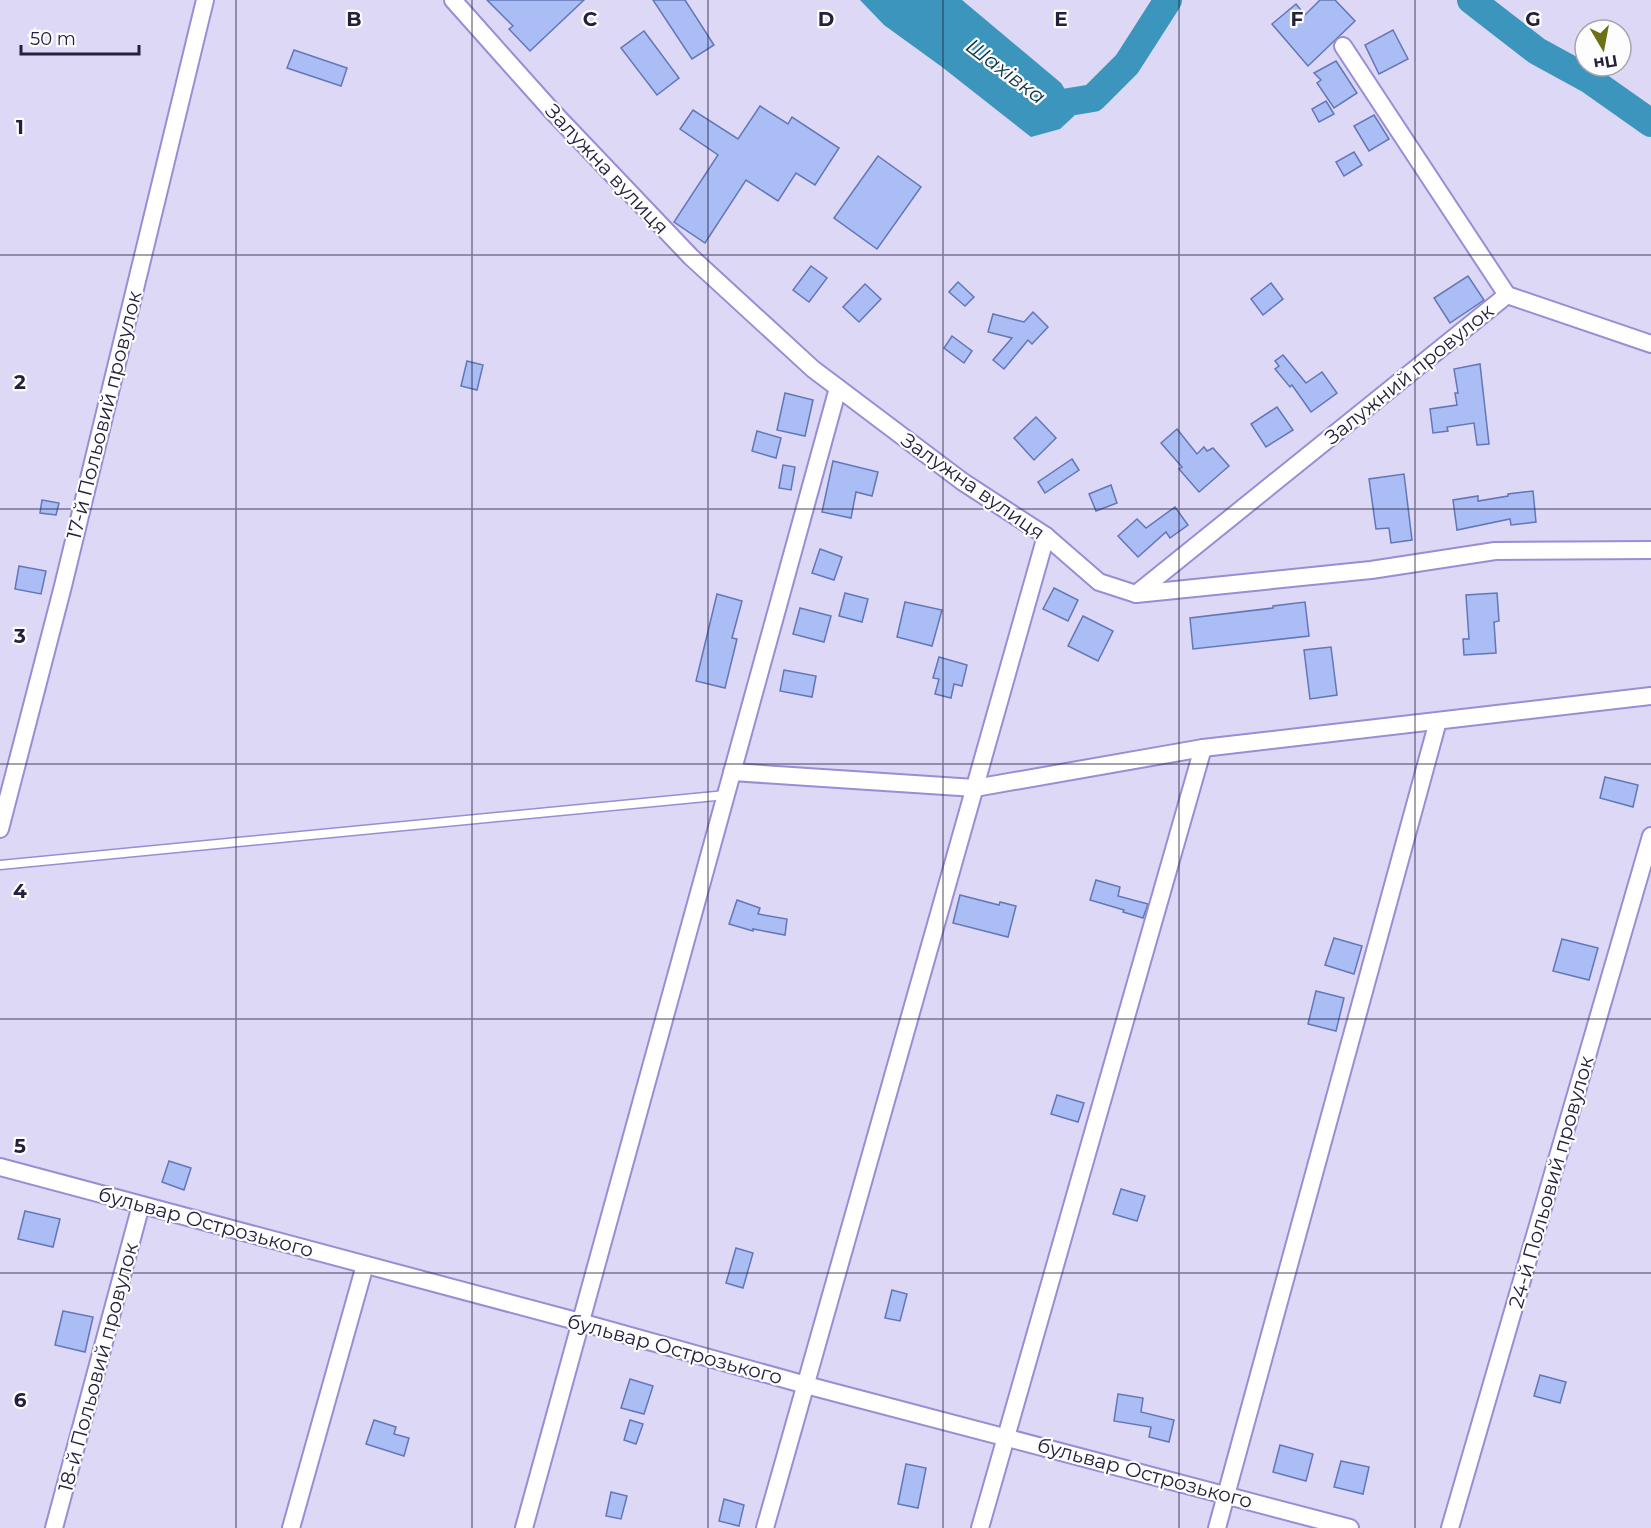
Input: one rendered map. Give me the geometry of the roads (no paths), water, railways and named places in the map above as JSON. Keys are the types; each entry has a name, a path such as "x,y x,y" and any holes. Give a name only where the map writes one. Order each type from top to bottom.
{"street":[{"name":"17-й Польовий провулок","path":"0,829 63,586 205,0"},
{"name":"Залужна вулиця","path":"453,0 552,111 691,257 813,369 963,482 1046,536 1099,582 1136,594 1371,570 1495,551 1651,550"},
{"name":"Залужний провулок","path":"1136,594 1508,295 1343,46"},
{"path":"1508,295 1651,344"},
{"path":"524,1528 838,388"},
{"path":"765,1528 1046,536"},
{"path":"732,772 975,788 1203,748 1651,696"},
{"path":"1217,1528 1438,721"},
{"path":"980,1528 1203,748"},
{"name":"24-й Польовий провулок","path":"1450,1528 1651,836"},
{"name":"бульвар Острозького","path":"0,1167 580,1322 806,1385 1350,1528"},
{"name":"18-й Польовий провулок","path":"54,1528 141,1205"},
{"path":"291,1528 365,1265"}],"lane":[{"path":"0,865 726,795"}],"water":[{"path":"860,0 962,0 1061,83 1074,104 1074,116 1060,129 1031,137 884,25"}],"waterway":[{"name":"Шахівка","path":"1036,99 1045,106 1093,98 1127,64 1168,0"},
{"name":"Шахівка","path":"1471,0 1537,51 1590,80 1651,123"}]}
